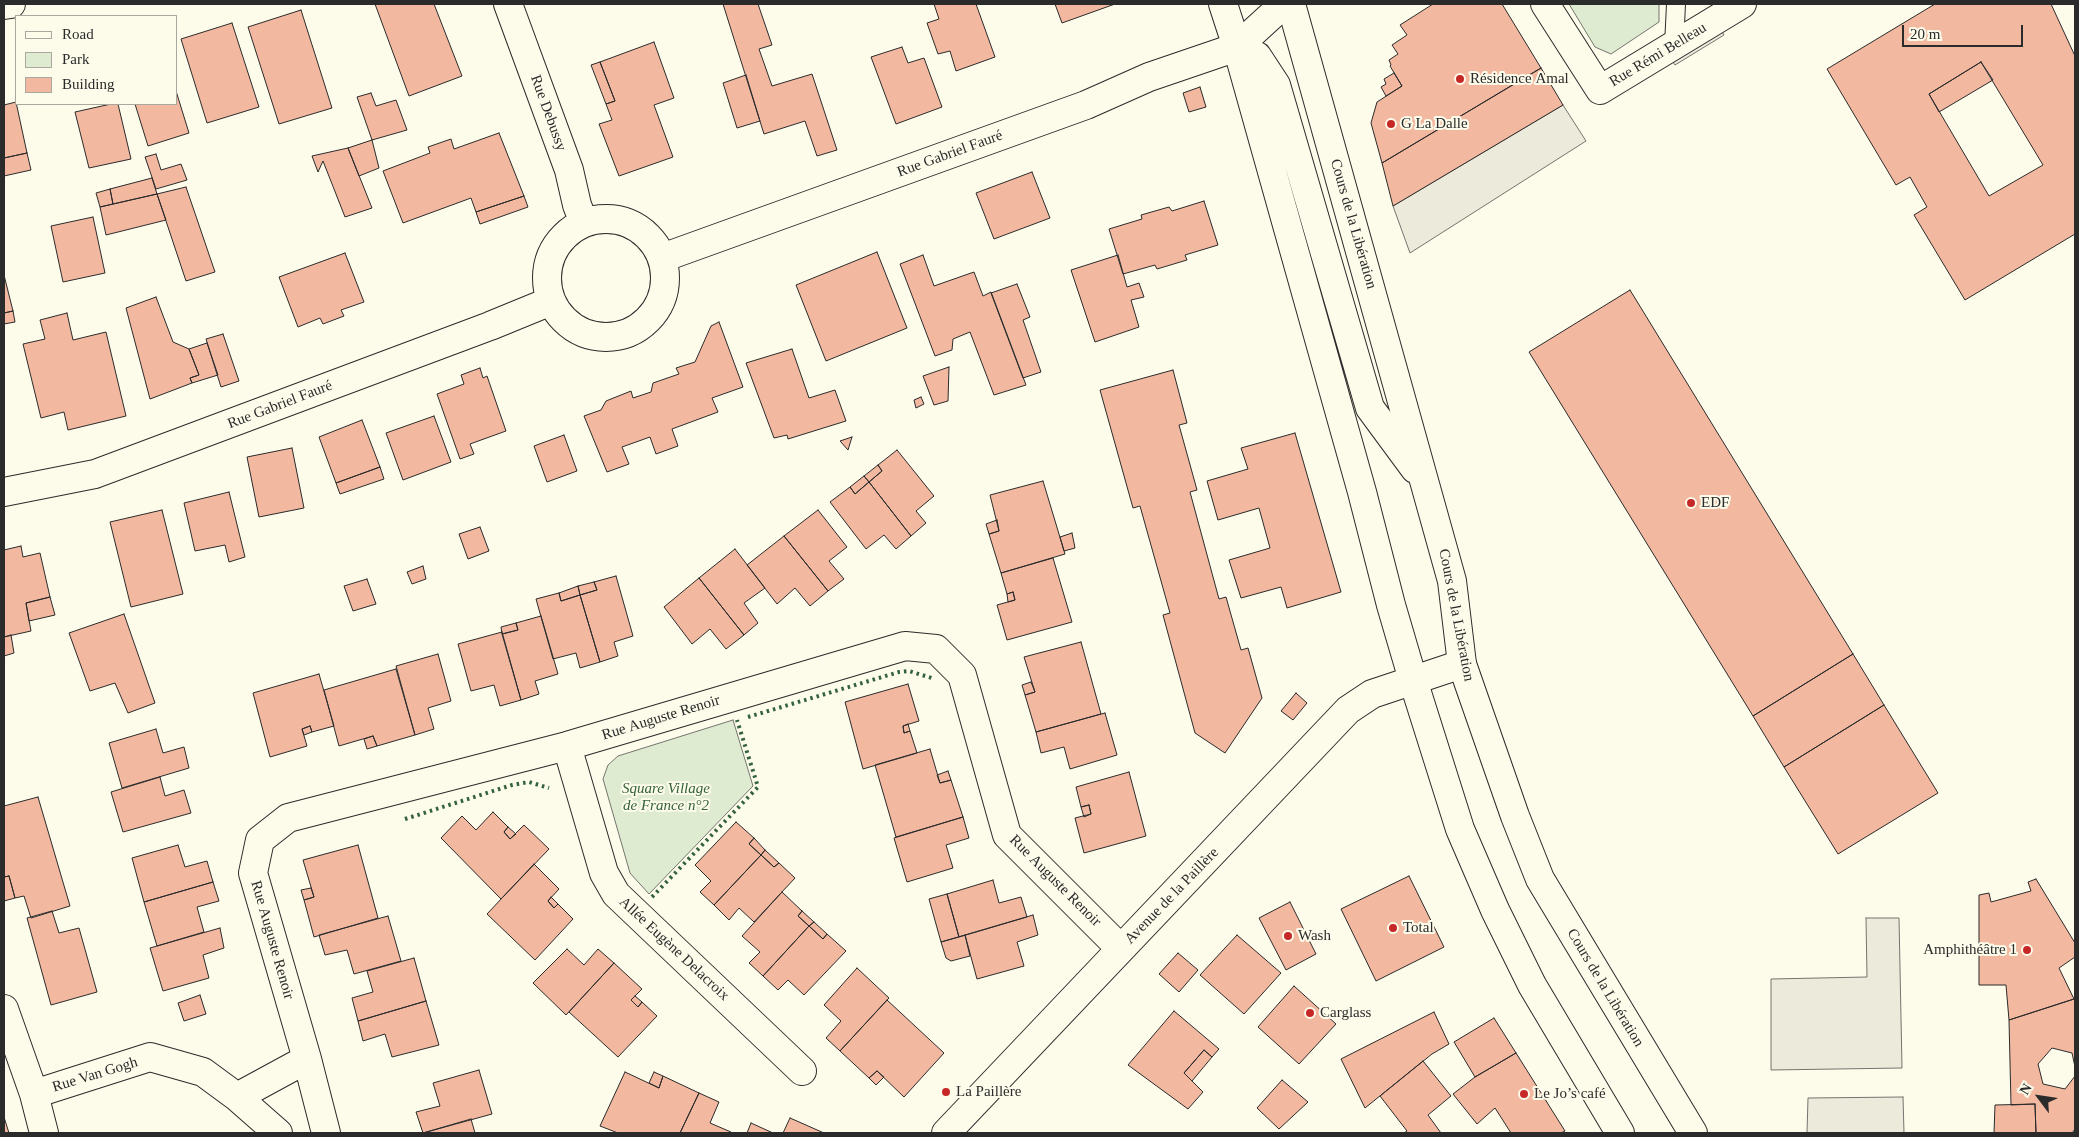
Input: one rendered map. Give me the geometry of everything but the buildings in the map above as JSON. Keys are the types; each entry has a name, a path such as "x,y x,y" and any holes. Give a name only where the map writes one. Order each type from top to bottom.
{"street":[{"path":"4,5 11,4"},
{"name":"Rue Debussy","path":"508,4 569,170 577,205 584,223"},
{"path":"1223,4 1237,47 1413,680 1460,829 1495,910 1532,985 1620,1133"},
{"path":"1237,47 1284,4"},
{"name":"Cours de la Libération","path":"1291,4 1452,581 1462,664 1514,816 1540,879 1692,1133"},
{"name":"Rue Rémi Belleau","path":"1545,4 1600,90 1742,4"},
{"path":"1237,47 1257,56 1276,85 1370,408 1426,484"},
{"name":"Rue Gabriel Fauré","path":"662,258 1086,105 1149,77 1237,47"},
{"path":"602,219 622,221 639,228 653,241 662,258 666,278 662,299 652,316 637,330 617,337 597,337 578,331 562,318 551,301 547,283 548,264 556,247 568,233 584,223 602,219"},
{"name":"Rue Gabriel Fauré","path":"4,492 95,474 472,333 551,301"},
{"name":"Rue Auguste Renoir","path":"326,1133 307,1059 253,873 260,840 288,818 566,746 905,646 936,649 962,675 1007,835 1120,948"},
{"name":"Avenue de la Paillère","path":"946,1133 1348,710 1372,694 1462,664"},
{"name":"Allée Eugène Delacroix","path":"566,746 604,873 616,894 802,1071"},
{"name":"Rue Van Gogh","path":"4,1009 34,1094 150,1057 203,1072 237,1097"},
{"path":"278,1133 237,1097 307,1059"},
{"path":"34,1094 44,1133"}],"lane":[{"path":"1674,46 1676,4"}],"green space":[{"path":"1569,4 1659,4 1659,22 1611,54 1595,47"},
{"name":"Square Village de France n°2","path":"733,720 753,786 649,894 630,873 603,779 608,765 618,756"}],"shaded area":[{"path":"1719,26 1724,35 1675,65 1669,56"},
{"path":"1563,105 1586,141 1410,253 1393,206"},
{"path":"1866,918 1899,918 1902,1068 1771,1070 1771,979 1867,977"},
{"path":"1903,1097 1904,1133 1807,1133 1808,1098"}],"hedge":[{"path":"748,717 899,672 909,671 935,679"},
{"path":"652,897 758,787 737,720"},
{"path":"405,819 512,785 529,782 549,788"}],"place":[{"name":"Résidence Amal","path":"1460,79"},
{"name":"G La Dalle","path":"1391,124"},
{"name":"EDF","path":"1691,503"},
{"name":"Total","path":"1393,928"},
{"name":"Wash","path":"1288,936"},
{"name":"Amphithéâtre 1","path":"2027,950"},
{"name":"Carglass","path":"1310,1013"},
{"name":"La Paillère","path":"946,1092"},
{"name":"Le Jo’s café","path":"1524,1094"}]}
